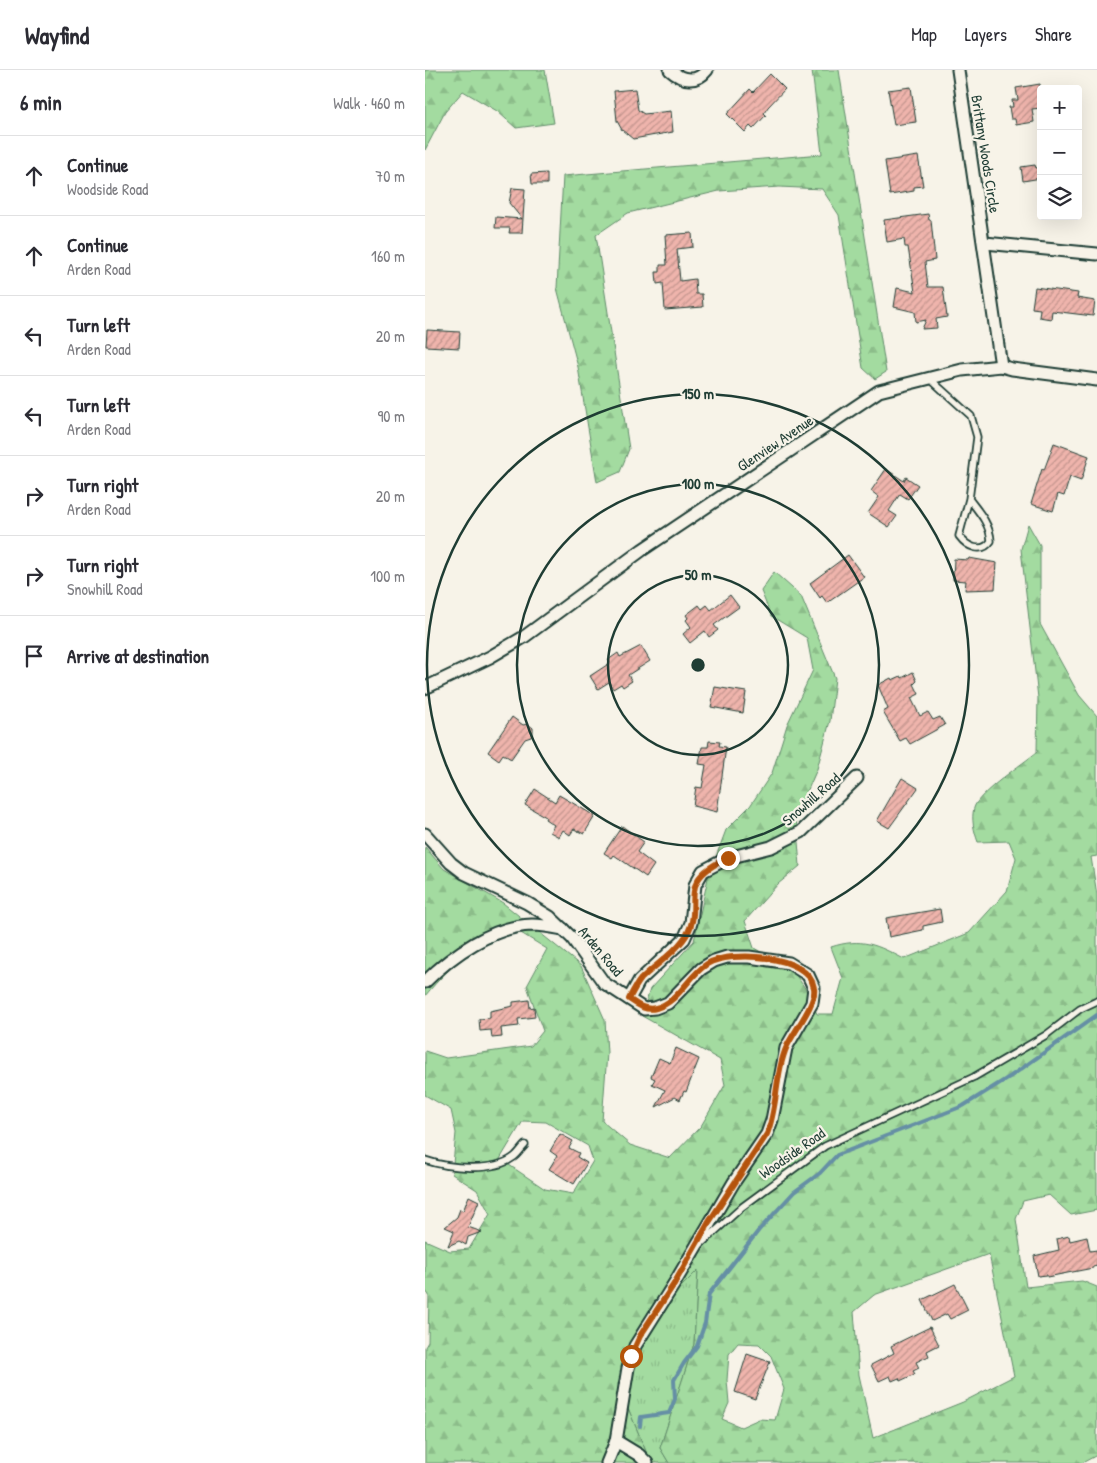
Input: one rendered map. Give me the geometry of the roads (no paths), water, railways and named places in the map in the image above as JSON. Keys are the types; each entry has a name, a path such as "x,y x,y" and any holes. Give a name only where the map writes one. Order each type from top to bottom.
{"street":[{"path":"671,70 685,79 694,80 703,75 707,70"},
{"name":"Brittany Woods Circle","path":"958,70 985,243 1001,366"},
{"path":"985,243 1097,254"},
{"name":"Glenview Avenue","path":"425,688 490,657 525,637 642,550 867,398 889,387 962,370 1001,366 1097,380"},
{"name":"Snowhill Road","path":"629,999 639,981 684,939 691,923 695,885 703,871 728,858 771,847 801,832 857,778"},
{"name":"Arden Road","path":"425,834 451,863 464,873 538,908 563,929 604,983 644,1009 655,1008 668,1003 701,969 714,961 727,957 757,958 789,963 808,975 815,988 811,1003 786,1048 773,1120 767,1134 734,1182 692,1252"},
{"path":"425,982 462,951 491,936 525,926 563,929"},
{"name":"Woodside Road","path":"607,1463 616,1441 628,1368 635,1346 692,1252"},
{"path":"616,1441 631,1449 647,1463"}],"lane":[{"path":"928,377 971,416 977,437 969,499 959,536 971,547 980,549 987,547 991,542 991,535 986,522 969,499"},
{"name":"Woodside Road","path":"692,1252 743,1207 825,1146 974,1078 1047,1034 1080,1009 1097,1001"},
{"path":"425,1160 460,1168 500,1163 514,1157 525,1145"}],"waterway":[{"path":"640,1426 641,1417 669,1413 675,1399 674,1380 697,1346 705,1323 709,1294 759,1230 794,1192 820,1173 837,1155 963,1106 1011,1076 1097,1015"}]}
